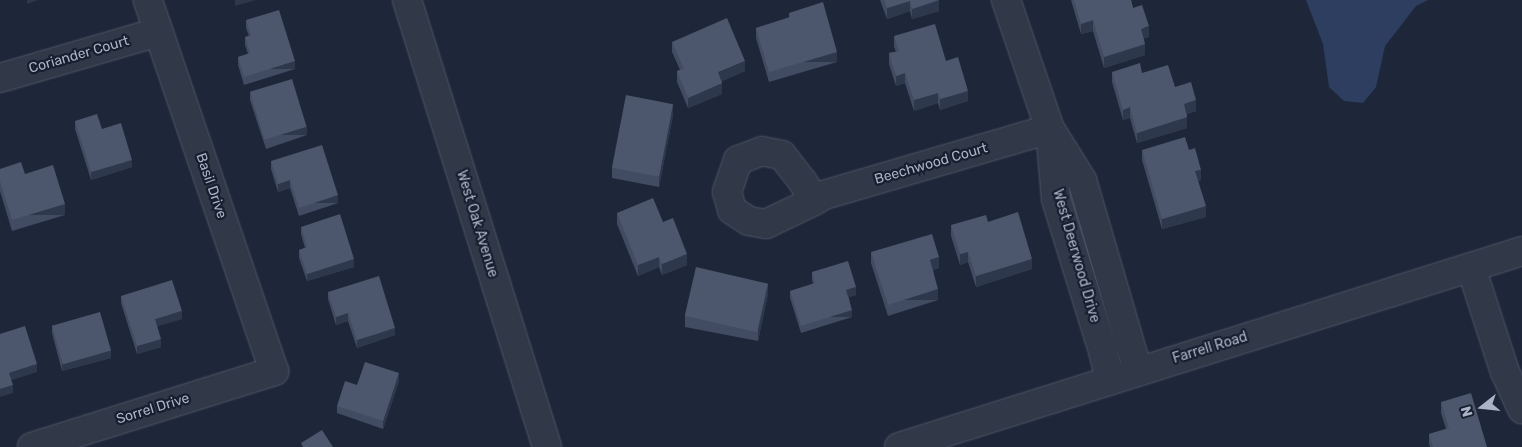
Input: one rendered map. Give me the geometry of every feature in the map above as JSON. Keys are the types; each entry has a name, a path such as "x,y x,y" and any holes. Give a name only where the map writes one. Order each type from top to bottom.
{"street":[{"name":"Basil Drive","path":"148,0 274,371"},
{"name":"West Oak Avenue","path":"407,0 547,447"},
{"name":"West Deerwood Drive","path":"1006,0 1050,129 1082,180 1138,371"},
{"name":"Coriander Court","path":"0,78 158,32"},
{"name":"West Deerwood Drive","path":"1050,129 1056,199 1103,351 1110,380"},
{"name":"Beechwood Court","path":"814,201 824,196 1050,129"},
{"name":"Farrell Road","path":"899,447 1522,251"},
{"path":"1471,267 1504,372 1522,409"},
{"name":"Sorrel Drive","path":"32,447 274,371"}],"water":[{"path":"1306,0 1428,0 1416,6 1385,46 1376,87 1363,103 1344,101 1329,87 1323,44"}],"building":[{"path":"884,0 939,0 912,9 910,1 887,8"},
{"path":"1074,0 1131,0 1133,8 1142,5 1149,26 1141,29 1145,44 1104,57 1093,20 1081,24"},
{"path":"823,2 837,52 769,72 756,28 790,17 789,13"},
{"path":"279,10 295,61 244,77 238,57 250,53 245,37 251,35 246,20"},
{"path":"727,18 745,61 718,72 722,83 688,98 677,71 684,69 672,42"},
{"path":"935,24 946,61 958,57 968,91 940,99 938,93 914,100 905,73 896,76 889,53 899,51 894,36"},
{"path":"1140,63 1142,73 1168,65 1175,87 1191,82 1196,100 1184,104 1187,117 1137,133 1130,107 1123,110 1112,72"},
{"path":"292,79 307,127 265,140 250,92"},
{"path":"626,95 673,104 659,177 612,168"},
{"path":"97,114 102,129 121,123 132,160 91,172 75,121"},
{"path":"1185,137 1189,150 1195,148 1201,170 1195,171 1206,206 1162,219 1142,150"},
{"path":"322,145 338,195 299,208 290,180 278,184 271,161"},
{"path":"21,162 25,174 53,165 65,204 12,220 0,181 0,169"},
{"path":"653,198 663,222 673,218 687,254 662,264 659,257 638,265 617,213"},
{"path":"1018,212 1032,259 976,276 968,252 960,254 951,225 986,215 988,222"},
{"path":"340,214 354,259 307,274 299,250 307,247 301,227"},
{"path":"932,234 939,257 930,260 938,289 888,305 871,252"},
{"path":"848,261 856,287 846,290 852,310 801,326 790,291 815,283 812,272"},
{"path":"696,267 768,284 757,332 685,316"},
{"path":"379,276 395,328 357,340 348,313 336,317 328,292"},
{"path":"172,280 182,311 155,319 161,339 137,346 121,296"},
{"path":"100,312 111,350 63,364 52,326"},
{"path":"25,326 37,364 9,373 13,385 0,389 0,334"},
{"path":"365,362 399,373 383,421 337,406 345,381 357,385"},
{"path":"1471,393 1487,447 1433,447 1429,434 1449,428 1441,402"},
{"path":"322,430 333,447 303,447 301,443"}]}
